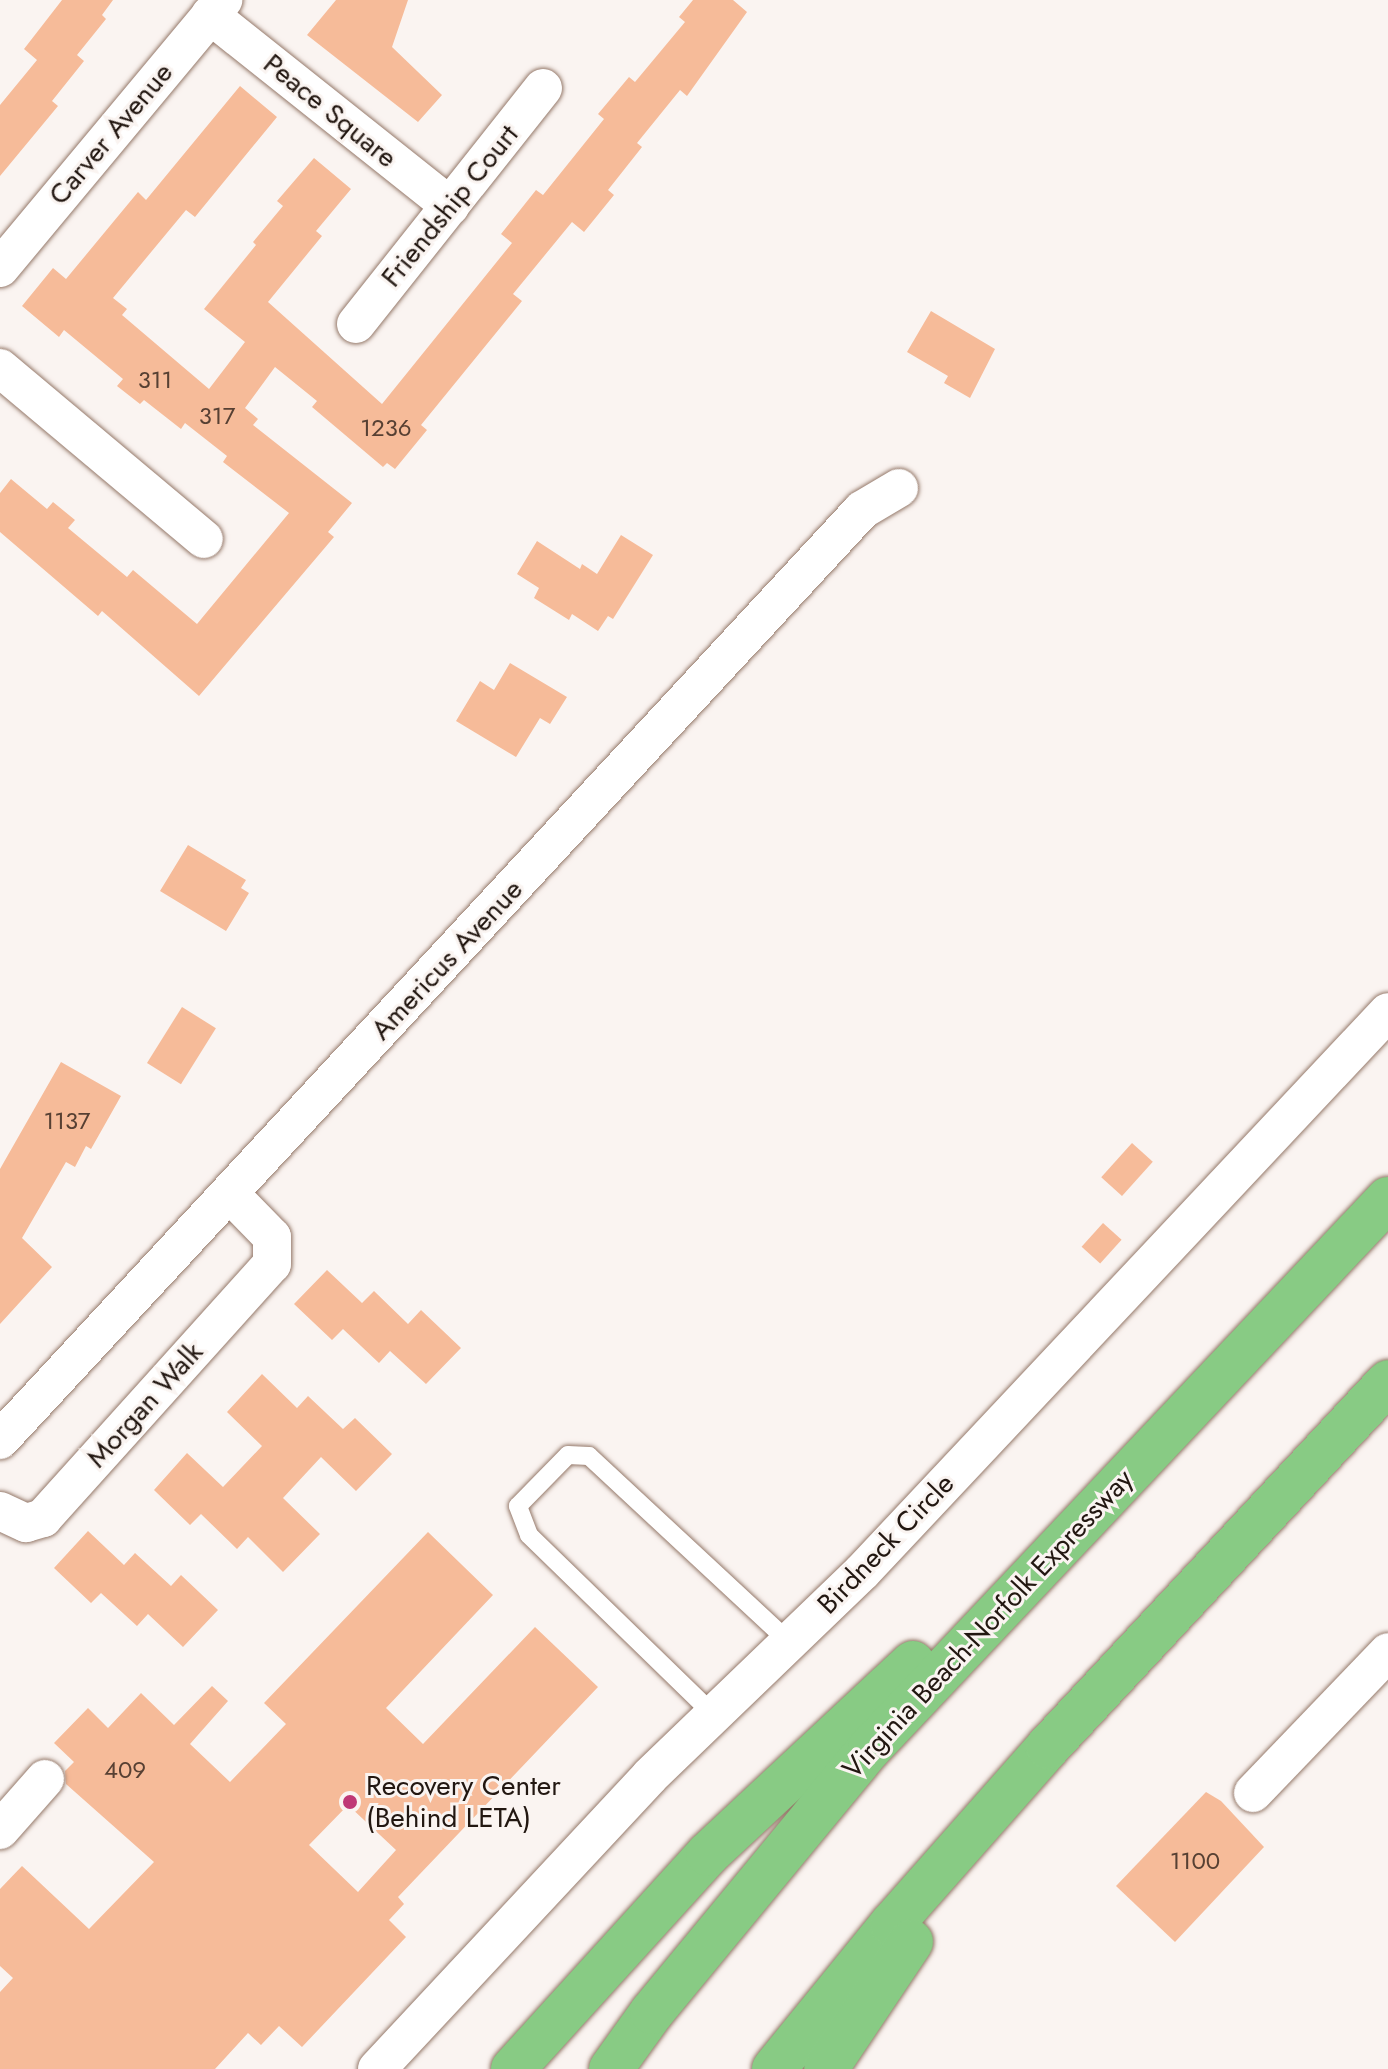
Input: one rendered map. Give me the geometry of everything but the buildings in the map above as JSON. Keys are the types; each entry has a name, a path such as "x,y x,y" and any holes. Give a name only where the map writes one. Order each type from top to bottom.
{"highway":[{"name":"Virginia Beach-Norfolk Expressway","path":"611,2069 652,2012 870,1748 1195,1399 1388,1199"},
{"path":"774,2069 892,1924 1048,1747 1388,1382"},
{"path":"513,2069 708,1854 1195,1399"},
{"path":"826,2069 1048,1747"}],"street":[{"name":"Peace Square","path":"216,8 450,206"},
{"name":"Carver Avenue","path":"0,268 216,8"},
{"name":"Friendship Court","path":"356,324 543,88"},
{"path":"0,368 204,539"},
{"name":"Americus Avenue","path":"0,1440 231,1195 862,510 899,488"},
{"name":"Birdneck Circle","path":"377,2069 714,1715 862,1572 1388,1012"},
{"name":"Morgan Walk","path":"0,1511 26,1523 43,1518 272,1264 276,1252 272,1237 231,1195"},
{"path":"1253,1793 1388,1652"},
{"path":"0,1830 45,1779"}],"lane":[{"path":"714,1715 529,1535 518,1506 568,1455 589,1456 789,1642"}],"place":[{"name":"Recovery Center (Behind LETA)","path":"350,1802"}]}
